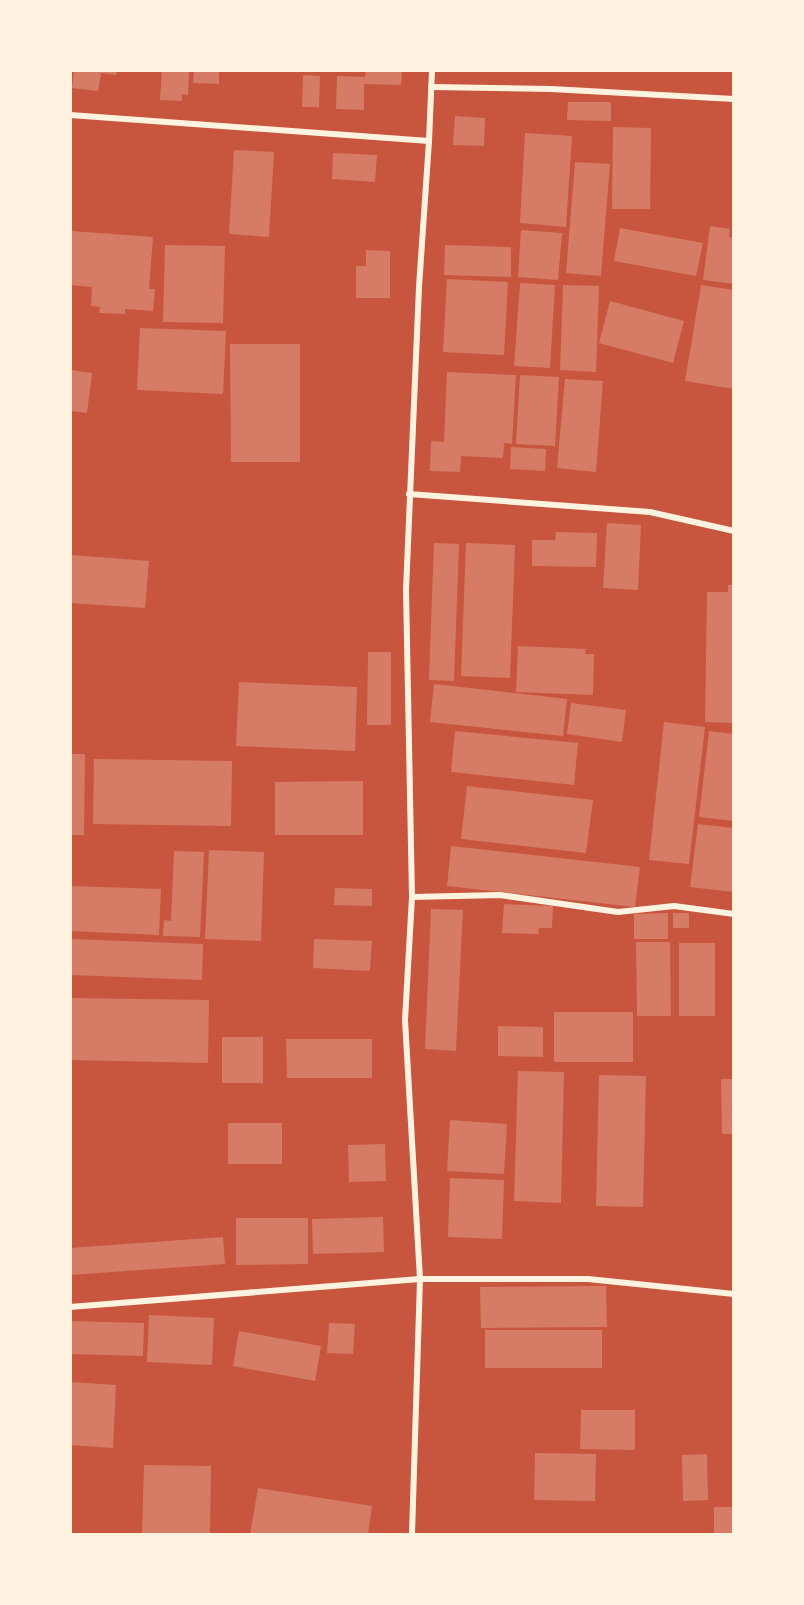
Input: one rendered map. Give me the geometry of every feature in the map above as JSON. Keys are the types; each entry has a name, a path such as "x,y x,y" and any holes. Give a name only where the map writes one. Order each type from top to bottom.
{"street":[{"path":"412,1534 420,1279 405,1020 412,897 406,590 432,70"},
{"path":"431,87 551,89 734,99"},
{"path":"70,115 429,141"},
{"path":"409,494 650,512 734,531"},
{"path":"412,897 500,895 618,912 674,906 734,914"},
{"path":"70,1307 420,1279 588,1279 734,1294"}],"building":[{"path":"74,70 117,70 116,75 101,73 98,91 72,88"},
{"path":"162,70 189,72 188,95 182,94 182,101 160,100"},
{"path":"194,70 219,70 219,84 193,83"},
{"path":"366,70 402,70 401,85 364,84 364,110 336,109 337,76 365,77"},
{"path":"303,75 320,76 319,107 302,107"},
{"path":"568,102 611,102 611,121 567,120"},
{"path":"455,116 485,118 484,146 453,145"},
{"path":"613,127 651,128 650,209 612,209"},
{"path":"525,133 572,136 566,227 520,223"},
{"path":"234,150 274,152 269,237 229,234"},
{"path":"333,153 377,155 375,182 332,179"},
{"path":"575,162 610,164 601,276 566,273"},
{"path":"710,226 730,229 729,237 734,238 734,284 703,280"},
{"path":"620,228 703,243 696,276 614,261"},
{"path":"521,230 562,233 558,280 518,277"},
{"path":"72,231 153,237 149,289 155,289 153,311 125,309 125,314 99,313 100,307 91,306 92,287 70,285"},
{"path":"165,245 225,246 223,323 163,322"},
{"path":"445,245 511,247 511,277 444,275"},
{"path":"366,250 390,251 390,298 356,298 356,266 366,266"},
{"path":"447,279 508,282 504,355 443,352"},
{"path":"520,283 555,285 550,368 514,366"},
{"path":"563,285 599,286 596,372 560,370"},
{"path":"701,285 734,290 734,389 685,381"},
{"path":"610,301 684,321 673,363 599,343"},
{"path":"140,328 226,331 223,394 137,390"},
{"path":"230,344 300,344 300,462 231,462"},
{"path":"71,370 92,373 87,413 70,411"},
{"path":"447,372 516,375 512,444 504,443 503,458 461,456 460,472 430,471 431,441 444,442"},
{"path":"520,375 559,377 555,446 516,444"},
{"path":"565,379 603,381 596,472 557,468"},
{"path":"511,447 546,449 545,471 510,469"},
{"path":"607,523 641,525 638,590 603,588"},
{"path":"556,532 597,533 596,567 532,566 532,540 555,540"},
{"path":"434,543 459,544 454,681 429,680"},
{"path":"466,543 515,545 510,678 461,676"},
{"path":"72,555 149,561 145,608 70,603"},
{"path":"728,585 734,585 734,723 705,722 707,592 728,592"},
{"path":"518,646 586,649 585,654 594,654 593,695 516,692"},
{"path":"368,652 391,652 391,725 367,725"},
{"path":"239,682 357,687 355,751 236,746"},
{"path":"434,684 567,699 563,736 430,722"},
{"path":"571,703 626,710 622,742 567,734"},
{"path":"664,722 705,727 689,864 649,860"},
{"path":"455,731 578,743 574,785 451,772"},
{"path":"709,731 734,734 734,821 699,817"},
{"path":"70,754 85,754 84,835 70,835"},
{"path":"94,759 232,761 231,826 93,824"},
{"path":"363,781 363,835 275,835 275,782"},
{"path":"467,786 593,800 586,853 461,839"},
{"path":"698,824 734,828 734,892 690,887"},
{"path":"451,846 640,867 635,907 447,886"},
{"path":"209,850 264,852 261,941 205,939"},
{"path":"174,851 204,852 200,937 163,936 164,920 171,921"},
{"path":"70,886 161,889 159,935 70,931"},
{"path":"335,888 372,889 372,906 334,905"},
{"path":"504,904 553,906 552,928 539,928 538,934 502,933"},
{"path":"431,909 463,910 456,1051 425,1049"},
{"path":"668,913 668,939 634,939 634,914"},
{"path":"673,913 689,913 689,928 673,928"},
{"path":"70,939 203,944 202,980 70,975"},
{"path":"314,939 372,941 370,971 313,968"},
{"path":"636,942 670,942 671,1016 637,1016"},
{"path":"679,943 715,943 715,1016 679,1016"},
{"path":"70,998 209,1000 208,1063 70,1060"},
{"path":"554,1012 633,1012 633,1062 554,1062"},
{"path":"498,1026 543,1027 543,1057 498,1056"},
{"path":"222,1037 263,1037 263,1083 222,1083"},
{"path":"286,1039 372,1039 372,1078 287,1078"},
{"path":"518,1071 564,1072 561,1203 514,1201"},
{"path":"599,1075 646,1076 643,1207 596,1206"},
{"path":"721,1079 734,1079 734,1134 722,1134"},
{"path":"450,1120 507,1124 504,1174 447,1171"},
{"path":"228,1123 282,1123 282,1164 228,1164"},
{"path":"385,1144 386,1181 349,1182 348,1145"},
{"path":"450,1178 504,1180 502,1239 448,1237"},
{"path":"383,1217 384,1252 313,1254 312,1219"},
{"path":"236,1218 308,1218 308,1264 236,1265"},
{"path":"223,1237 225,1264 70,1275 70,1248"},
{"path":"606,1286 607,1327 481,1328 480,1287"},
{"path":"149,1315 214,1318 212,1365 147,1362"},
{"path":"70,1321 144,1323 143,1356 70,1354"},
{"path":"329,1323 355,1324 353,1354 327,1353"},
{"path":"485,1330 602,1330 602,1368 485,1368"},
{"path":"239,1331 321,1346 315,1381 233,1366"},
{"path":"70,1382 116,1385 113,1448 70,1445"},
{"path":"581,1410 635,1410 635,1450 580,1449"},
{"path":"535,1453 596,1454 595,1501 534,1500"},
{"path":"707,1454 708,1500 683,1501 682,1455"},
{"path":"144,1465 211,1466 210,1534 142,1534"},
{"path":"258,1488 372,1506 368,1534 250,1534"},
{"path":"714,1507 734,1507 734,1534 714,1534"}]}
